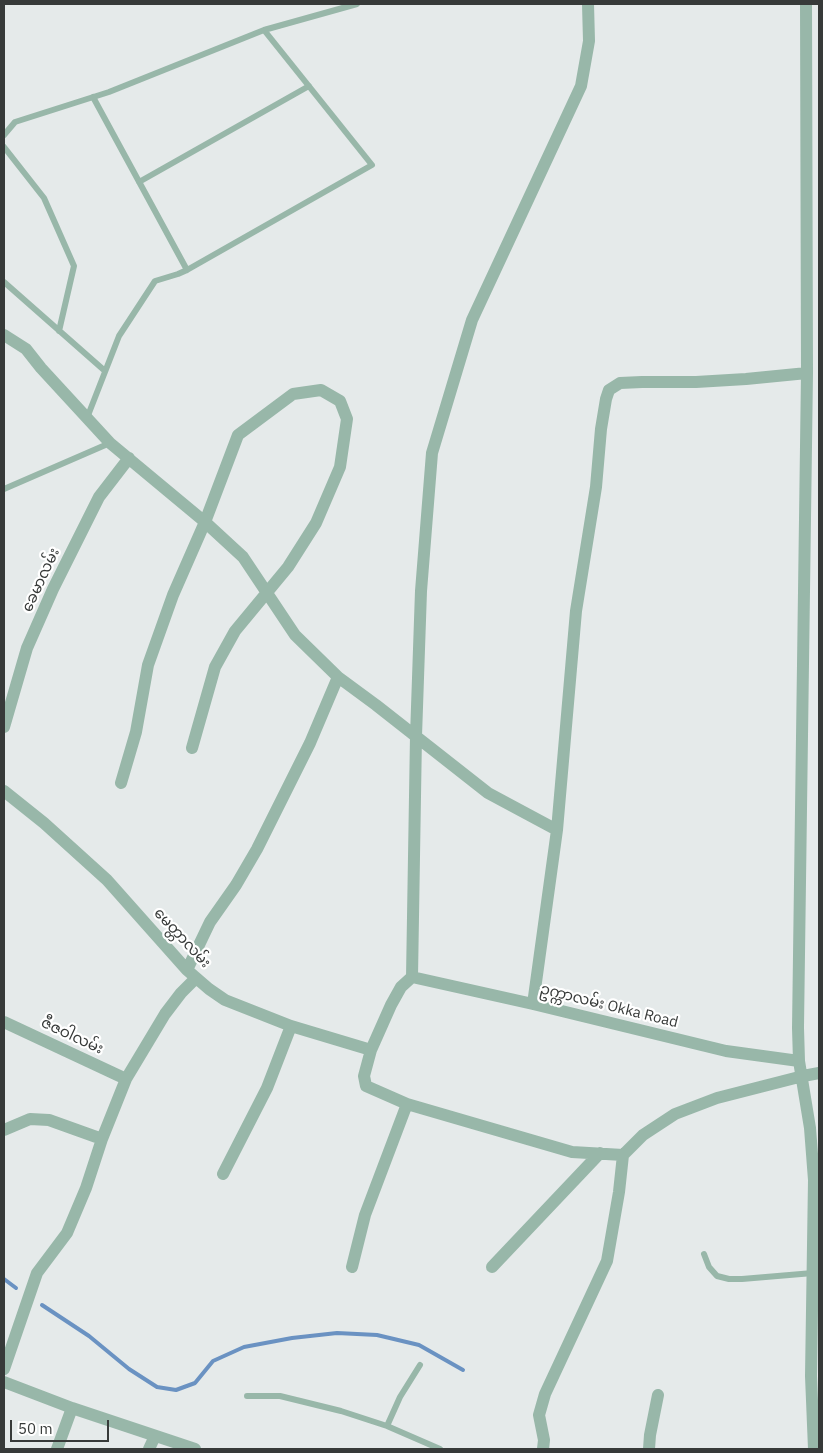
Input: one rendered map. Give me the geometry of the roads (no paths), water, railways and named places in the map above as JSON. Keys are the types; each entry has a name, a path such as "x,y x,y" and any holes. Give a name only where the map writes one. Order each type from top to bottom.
{"street":[{"path":"588,4 589,41 581,86 472,320 432,453 421,591 416,736 412,976 401,987 394,999 371,1050 364,1076 366,1086 407,1104 572,1152 623,1155"},
{"path":"806,4 807,373 798,1028 814,1180 814,1449"},
{"path":"4,335 26,349 110,443 205,522 243,557 295,635 338,677 488,793 557,830"},
{"path":"533,1004 557,830 576,611 596,487 601,429 609,390 620,383 696,382 807,373"},
{"path":"121,783 136,732 148,665 173,595 205,522 238,435 293,394 321,390 340,401 347,419 340,467 316,523 288,568 235,631 215,667 192,748"},
{"name":"ခေမာလမ်း","path":"4,727 27,648 53,589 99,497 129,458"},
{"path":"4,1369 37,1273 67,1233 86,1188 102,1139 126,1079 165,1014 181,993 192,974 210,922 236,885 257,849 310,743 338,677"},
{"name":"မေတ္တာလမ်း","path":"4,791 44,823 106,880 208,989 225,1000 290,1026 371,1050"},
{"name":"ဥက္ကာလမ်း Okka Road","path":"412,976 726,1051 800,1061"},
{"name":"ဇီဇဝါလမ်း","path":"4,1022 126,1079"},
{"path":"223,1174 267,1088 290,1026"},
{"path":"544,1449 539,1415 545,1394 607,1261 619,1192 623,1155 643,1134 675,1114 717,1098 803,1076 819,1074"},
{"path":"352,1267 365,1215 407,1104"},
{"path":"4,1130 30,1119 49,1120 102,1139"},
{"path":"492,1267 600,1153"},
{"path":"4,1382 72,1408 195,1449"},
{"path":"649,1449 658,1395"},
{"path":"57,1449 72,1408"},
{"path":"149,1449 155,1436"}],"lane":[{"path":"4,135 15,122 109,92 264,30 357,4"},
{"path":"87,418 119,336 155,281 187,270 372,165 264,30"},
{"path":"139,182 309,86"},
{"path":"93,97 187,270"},
{"path":"4,147 44,198 74,266 59,331"},
{"path":"4,282 105,371"},
{"path":"4,489 110,443"},
{"path":"704,1254 709,1267 717,1276 815,1282"},
{"path":"387,1426 400,1397 420,1365"},
{"path":"247,1396 280,1396 341,1412 387,1426 440,1449"}],"waterway":[{"path":"4,1279 16,1288"},
{"path":"42,1305 89,1336 129,1369 157,1387 176,1390 195,1383 213,1361 244,1347 292,1338 337,1333 377,1335 419,1345 463,1370"}]}
